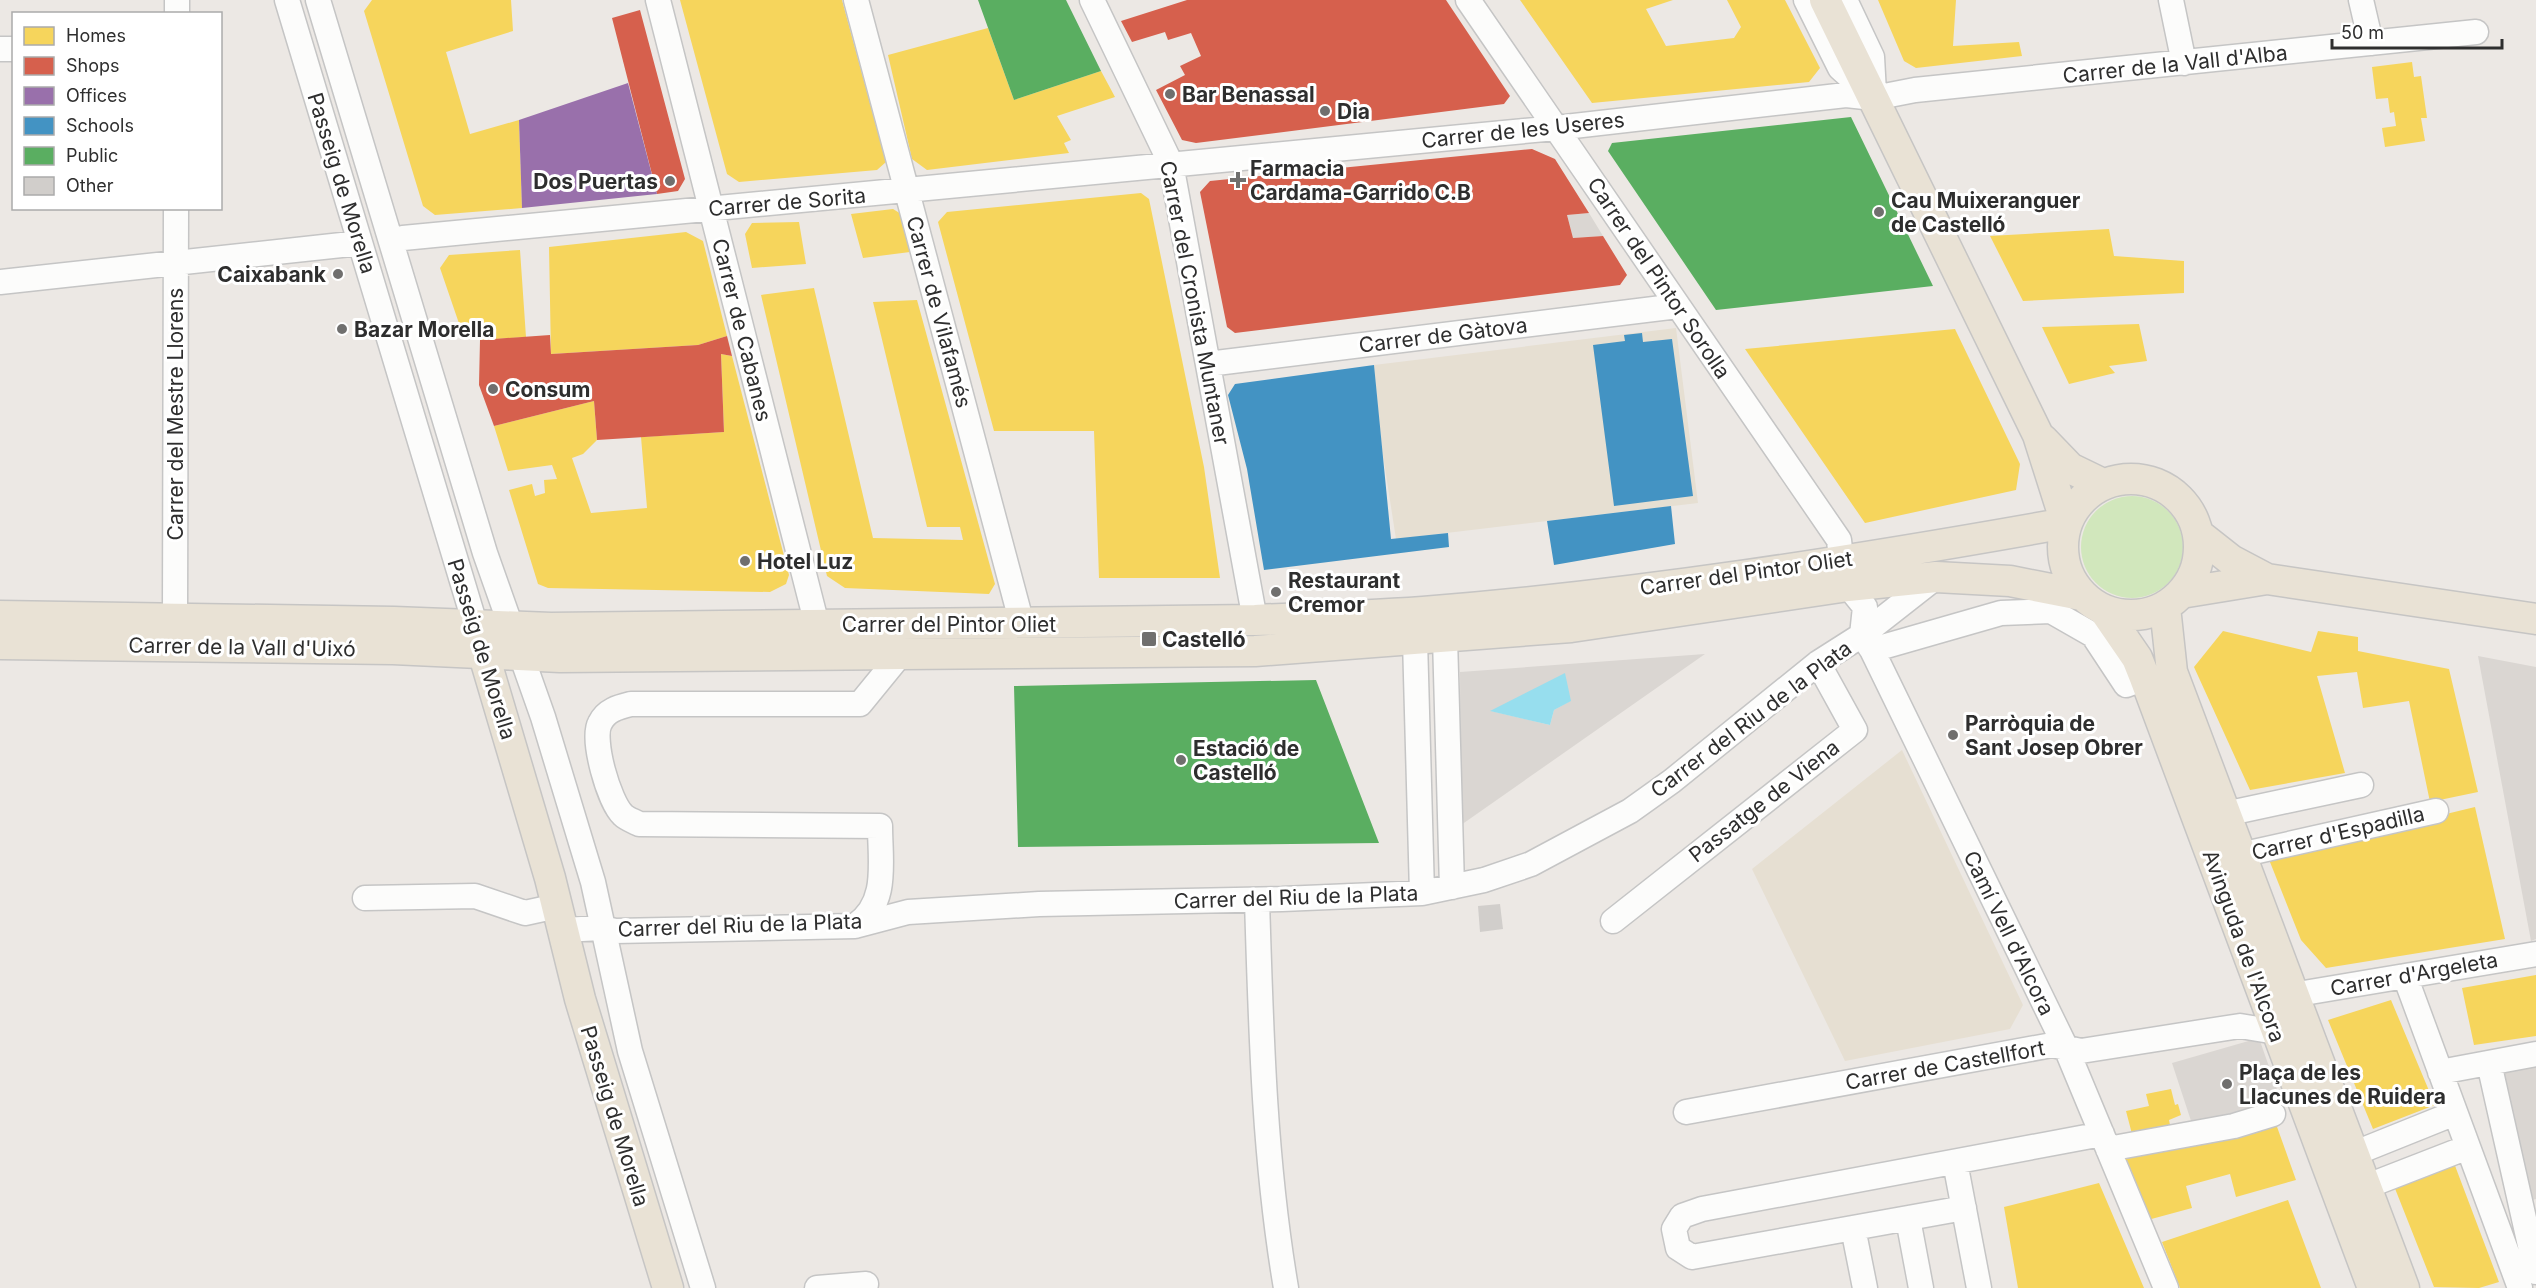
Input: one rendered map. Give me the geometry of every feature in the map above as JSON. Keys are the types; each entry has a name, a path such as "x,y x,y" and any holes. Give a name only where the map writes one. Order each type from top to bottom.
{"main road":[{"path":"1825,0 2038,435 2066,523 2063,561 2092,602 2135,616 2173,600 2267,579"},
{"path":"2038,435 2070,468 2103,484"},
{"path":"2066,523 2080,500 2103,484 2130,478 2157,484 2176,495 2190,513 2198,534 2197,566 2173,600"},
{"name":"Carrer del Pintor Oliet","path":"502,638 900,655 1255,651 1445,638 1571,627 1844,573 1932,547 2066,523"},
{"path":"2198,534 2231,560 2267,579 2536,619"},
{"name":"Carrer del Pintor Oliet","path":"502,638 817,625 1255,620 1424,612 1568,597 1796,568 1844,573 2010,581 2092,602"},
{"name":"Avinguda de l'Alcora","path":"2173,600 2172,672 2240,855 2278,998 2276,1032 2373,1288"},
{"name":"Avinguda de l'Alcora","path":"2092,602 2137,658 2278,998 2353,1154 2404,1288"},
{"name":"Carrer de la Vall d'Uixó","path":"0,616 175,619 502,638"},
{"name":"Carrer de la Vall d'Uixó","path":"0,644 393,649 502,638"},
{"name":"Passeig de Morella","path":"502,638 585,925 580,999 669,1288"}],"street":[{"name":"Carrer de Cabanes","path":"658,0 817,625"},
{"name":"Carrer de Vilafamés","path":"856,0 1022,624"},
{"name":"Carrer del Cronista Muntaner","path":"1092,0 1171,164 1255,620"},
{"name":"Carrer del Pintor Sorolla","path":"1468,0 1839,540 1844,573"},
{"path":"1806,0 1840,68 1874,99"},
{"path":"1845,0 1872,57 1874,99"},
{"path":"2170,0 2184,63"},
{"path":"2361,0 2371,44"},
{"path":"311,2 482,541 502,638 579,885 585,925 618,1054 690,1288"},
{"name":"Passeig de Morella","path":"311,2 404,238 502,638"},
{"name":"Passeig de Morella","path":"311,2 360,243 502,638"},
{"name":"Carrer de la Vall d'Alba","path":"1874,99 1915,90 2476,32"},
{"name":"Carrer de les Useres","path":"1171,164 1556,128 1846,95 1874,99"},
{"name":"Carrer de Sorita","path":"404,238 1171,164"},
{"name":"Carrer del Mestre Llorens","path":"175,619 176,210"},
{"path":"0,282 360,243"},
{"name":"Carrer de Gàtova","path":"1208,364 1678,306"},
{"name":"Camí Vell d'Alcora","path":"1844,573 1865,607 1867,642 2066,1048 2166,1288"},
{"name":"Carrer del Riu de la Plata","path":"365,898 476,896 525,913 585,925 855,926 908,912 1039,904 1257,900 1422,893 1452,887 1530,864 1630,811 1672,782 1818,663 1867,642 1936,577"},
{"path":"1867,642 2001,613 2050,611 2093,635 2126,685 2145,678"},
{"path":"1424,612 1445,638 1452,887"},
{"path":"1422,893 1415,640 1424,612"},
{"path":"855,926 869,915 880,891 880,826 639,824 624,817 614,803 596,741 600,722 612,709 631,704 860,704 900,655"},
{"name":"Passatge de Viena","path":"1613,921 1855,730 1818,663"},
{"path":"2225,814 2361,785"},
{"name":"Carrer d'Espadilla","path":"2240,855 2436,811"},
{"path":"880,891 887,899 908,912"},
{"path":"1257,900 1263,1082 1275,1227 1286,1288"},
{"path":"585,925 630,1051 703,1288"},
{"name":"Passeig de Morella","path":"585,925 632,1008 716,1288"},
{"name":"Carrer d'Argeleta","path":"2278,998 2536,954"},
{"path":"2405,976 2520,1288"},
{"path":"2240,1026 2278,998"},
{"name":"Carrer de Castellfort","path":"1686,1112 2052,1045 2081,1051 2240,1026 2276,1032"},
{"path":"2440,1072 2536,1054"},
{"path":"2489,1063 2528,1201 2536,1272"},
{"path":"2353,1154 2455,1113"},
{"path":"1964,1208 1692,1257 1678,1248 1674,1229 1682,1216 1702,1209 1955,1162 2234,1126 2273,1114"},
{"path":"2365,1187 2468,1147"},
{"path":"1955,1162 1979,1288"},
{"path":"1908,1219 1921,1288"},
{"path":"1853,1228 1865,1288"},
{"path":"817,1288 866,1284"}],"shaded area":[{"path":"1589,213 1603,236 1573,238 1567,215"},
{"path":"1676,328 1698,503 1396,539 1382,449 1374,365"},
{"path":"1705,654 1461,825 1460,672","holes":["1570,701 1554,710 1550,725 1491,711"]},
{"path":"2478,656 2536,667 2536,939 2531,941"},
{"path":"1902,750 2023,1005 2010,1029 1845,1061 1752,869"},
{"name":"Plaça de les Llacunes de Ruidera","path":"2259,1038 2282,1104 2194,1130 2172,1063"},
{"path":"2536,1054 2536,1199 2520,1203 2489,1063"}],"green space":[{"path":"2122,496 2142,496 2161,504 2175,518 2183,537 2180,567 2175,576 2161,590 2142,598 2122,598 2103,590 2089,576 2081,557 2081,537 2089,518 2103,504"}],"water":[{"path":"1565,673 1571,701 1554,710 1550,725 1490,711"}],"building: Homes":[{"path":"372,0 511,0 513,31 446,52 470,134 519,120 522,208 435,215 423,206 364,11"},
{"path":"680,0 842,0 886,162 877,170 739,182 727,174"},
{"path":"1520,0 1673,0 1646,9 1666,46 1734,38 1741,27 1727,0 1785,0 1820,68 1809,82 1592,103"},
{"path":"1878,0 1956,0 1953,46 2019,42 2022,56 1916,68 1904,61"},
{"path":"988,28 1014,100 1101,71 1115,97 1057,116 1071,140 1064,143 1069,153 927,170 912,159 888,55"},
{"path":"2412,62 2414,77 2421,76 2427,118 2421,118 2425,141 2385,147 2382,128 2396,126 2394,112 2390,113 2388,98 2376,99 2372,67"},
{"path":"1141,193 1149,199 1204,467 1220,578 1099,578 1094,431 994,431 938,222 947,212"},
{"path":"893,209 906,217 910,252 863,258 851,214"},
{"path":"799,222 806,264 752,268 745,234 752,223"},
{"path":"2109,229 2114,256 2184,261 2184,293 2023,301 1990,236"},
{"path":"686,232 703,241 727,336 698,345 551,354 549,247"},
{"path":"520,250 526,337 480,340 464,338 440,268 449,255"},
{"path":"814,288 873,538 963,540 960,527 927,527 873,302 917,300 995,584 989,594 845,588 827,576 761,295"},
{"path":"2139,324 2147,361 2109,366 2115,373 2069,384 2042,327"},
{"path":"1955,329 2020,464 2016,490 1865,523 1745,349"},
{"path":"721,354 732,356 789,575 786,584 770,592 548,588 538,584 509,490 532,484 535,496 545,493 544,480 557,479 552,465 508,471 494,426 594,401 597,440 583,454 572,458 591,513 647,508 641,437 724,432"},
{"path":"2223,631 2311,652 2318,631 2358,637 2358,651 2449,669 2478,792 2430,802 2409,701 2363,708 2357,672 2317,676 2345,773 2250,790 2194,667"},
{"path":"2475,807 2505,939 2326,968 2301,940 2268,857"},
{"path":"2536,975 2536,1036 2474,1045 2462,988"},
{"path":"2391,1000 2435,1105 2373,1129 2328,1020"},
{"path":"2171,1089 2175,1105 2178,1104 2181,1115 2169,1120 2170,1125 2132,1134 2126,1111 2149,1106 2146,1094"},
{"path":"2276,1124 2296,1180 2236,1197 2230,1174 2186,1186 2192,1208 2144,1221 2119,1157"},
{"path":"2454,1163 2499,1282 2479,1288 2434,1287 2394,1186"},
{"path":"2099,1183 2144,1288 2018,1288 2004,1207"},
{"path":"2288,1200 2321,1288 2180,1288 2162,1242"}],"building: Shops":[{"path":"1187,0 1446,0 1510,96 1504,104 1196,143 1182,140 1156,90 1185,75 1180,66 1201,56 1191,33 1168,40 1165,32 1132,42 1121,21"},
{"path":"640,10 685,179 678,191 657,194 612,18"},
{"path":"1532,149 1555,159 1589,213 1567,215 1573,238 1603,236 1627,275 1620,285 1235,333 1227,327 1200,192 1210,181"},
{"path":"550,335 551,354 698,345 727,336 732,356 721,354 724,432 597,440 594,401 494,426 479,385 480,340"}],"building: Offices":[{"path":"628,83 657,194 522,208 519,120"}],"building: Schools":[{"path":"1642,333 1643,342 1672,339 1693,496 1614,506 1593,345 1625,341 1624,335"},
{"path":"1374,365 1391,539 1448,533 1449,547 1264,570 1247,469 1228,395 1235,384"},
{"path":"1671,506 1675,544 1554,565 1547,521"}],"building: Public":[{"path":"978,0 1066,0 1101,71 1014,100"},
{"path":"1851,117 1933,286 1716,310 1608,151 1612,143"},
{"name":"Estació de Castelló","path":"1316,680 1379,843 1018,847 1014,686"}],"building: Other":[{"path":"1500,904 1503,929 1480,932 1478,906"}],"place":[{"name":"Bar Benassal","path":"1170,94"},
{"name":"Dia","path":"1325,111"},
{"name":"Farmacia Cardama-Garrido C.B","path":"1238,180"},
{"name":"Dos Puertas","path":"670,181"},
{"name":"Cau Muixeranguer de Castelló","path":"1879,212"},
{"name":"Caixabank","path":"338,274"},
{"name":"Bazar Morella","path":"342,329"},
{"name":"Consum","path":"493,389"},
{"name":"Hotel Luz","path":"745,561"},
{"name":"Restaurant Cremor","path":"1276,592"},
{"name":"Castelló","path":"1149,639"},
{"name":"Parròquia de Sant Josep Obrer","path":"1953,735"},
{"name":"Estació de Castelló","path":"1181,760"},
{"name":"Plaça de les Llacunes de Ruidera","path":"2227,1084"}]}
